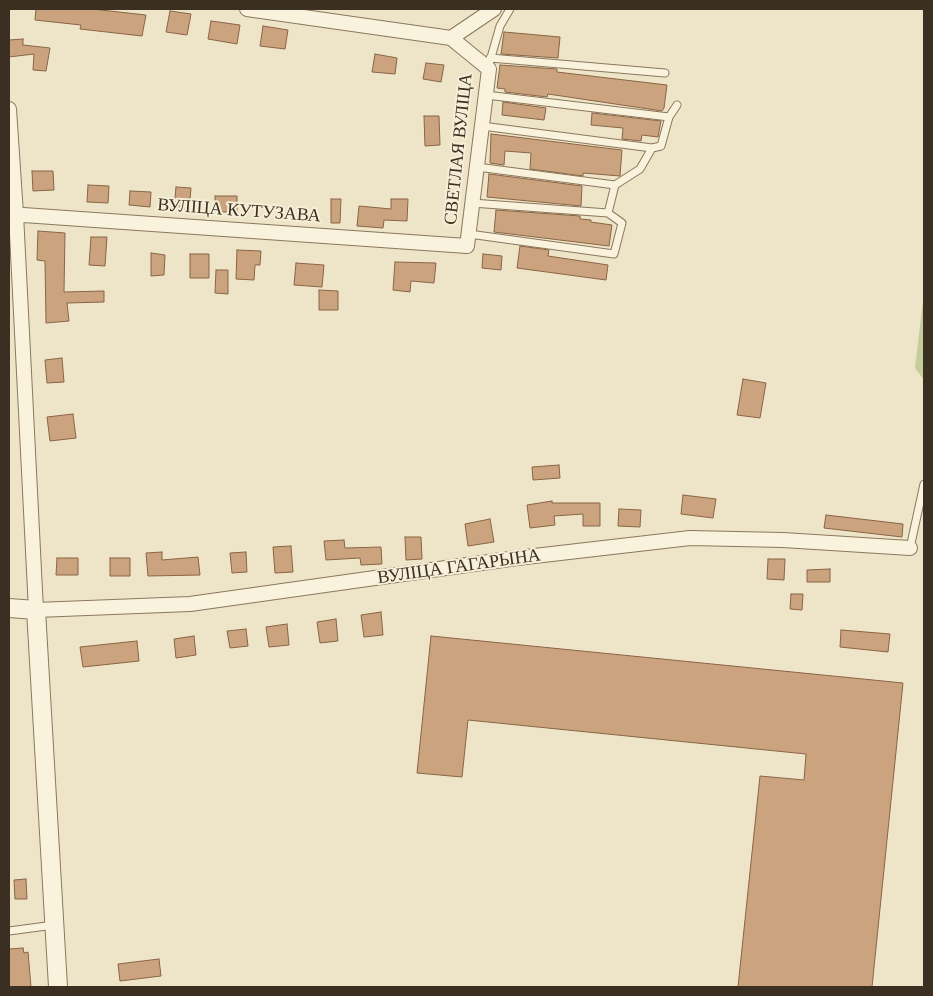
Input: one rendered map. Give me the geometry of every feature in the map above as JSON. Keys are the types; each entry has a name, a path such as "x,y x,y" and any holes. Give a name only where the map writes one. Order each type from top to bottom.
{"street":[{"path":"247,9 451,38 494,9"},
{"name":"СВЕТЛАЯ ВУЛІЦА","path":"451,38 489,63 468,240"},
{"path":"9,109 13,214 58,987"},
{"name":"ВУЛІЦА КУТУЗАВА","path":"13,214 468,240"},
{"name":"ВУЛІЦА ГАГАРЫНА","path":"9,608 36,610 190,604 518,558 690,538 783,540 910,548"}],"lane":[{"path":"510,9 500,26 489,63 665,73"},
{"path":"486,95 669,117"},
{"path":"482,126 652,148 661,146 669,117 677,105"},
{"path":"477,167 615,185 640,169 652,148"},
{"path":"608,213 615,185"},
{"path":"468,240 614,254 622,223 608,213 472,204"},
{"path":"910,548 924,484"},
{"path":"9,931 54,925"}],"green space":[{"path":"924,292 924,380 915,368"}],"building":[{"path":"36,9 92,9 146,15 142,36 80,29 81,25 35,20"},
{"path":"170,11 191,14 187,35 166,32"},
{"path":"211,21 240,25 237,44 208,39"},
{"path":"263,26 288,30 285,49 260,46"},
{"path":"504,32 560,37 558,58 501,54"},
{"path":"23,39 23,45 50,48 46,71 33,70 34,54 9,57 9,40"},
{"path":"375,54 397,58 395,74 372,72"},
{"path":"426,63 444,65 441,82 423,79"},
{"path":"500,65 557,69 557,72 667,85 664,108 662,111 548,94 547,97 505,92 505,89 497,88"},
{"path":"503,102 546,108 544,120 502,115"},
{"path":"592,113 661,121 658,137 642,135 641,141 622,139 623,128 591,125"},
{"path":"424,116 439,116 440,145 425,146"},
{"path":"491,134 622,150 620,176 583,173 583,176 530,169 531,153 505,151 504,165 490,163"},
{"path":"32,171 53,171 54,190 33,191"},
{"path":"489,174 582,186 581,206 487,197"},
{"path":"88,185 109,186 108,203 87,202"},
{"path":"176,187 191,188 189,210 174,209"},
{"path":"130,191 151,192 150,207 129,205"},
{"path":"215,196 237,196 237,212 215,212"},
{"path":"331,199 341,199 340,223 331,223"},
{"path":"391,199 408,199 407,221 384,220 383,228 357,226 359,206 391,209"},
{"path":"496,210 580,216 580,219 612,225 609,246 494,232"},
{"path":"38,231 65,233 64,292 104,291 104,302 67,303 69,321 46,323 45,261 37,260"},
{"path":"91,237 107,237 105,266 89,265"},
{"path":"520,246 549,250 548,256 608,265 606,280 517,268"},
{"path":"237,250 261,251 260,265 255,265 254,280 236,279"},
{"path":"151,253 165,255 164,275 151,276"},
{"path":"190,254 209,254 209,278 190,278"},
{"path":"483,254 502,256 501,270 482,268"},
{"path":"395,262 436,263 434,283 411,281 410,292 393,290"},
{"path":"296,263 324,265 322,287 294,285"},
{"path":"216,270 228,270 228,294 215,293"},
{"path":"319,290 338,291 338,310 319,310"},
{"path":"62,358 64,382 47,383 45,360"},
{"path":"743,379 766,383 760,418 737,415"},
{"path":"73,414 76,438 50,441 47,417"},
{"path":"559,465 560,478 533,480 532,467"},
{"path":"683,495 716,499 713,518 681,514"},
{"path":"552,501 552,503 600,503 600,526 583,526 583,514 554,516 555,525 530,528 527,505"},
{"path":"619,509 641,510 640,527 618,526"},
{"path":"826,515 903,524 902,537 824,528"},
{"path":"490,519 494,542 468,546 465,524"},
{"path":"405,537 421,537 422,559 406,560"},
{"path":"344,540 345,548 381,547 382,564 361,565 360,558 326,560 324,541"},
{"path":"291,546 293,572 275,573 273,547"},
{"path":"162,552 162,560 198,557 200,575 148,576 146,553"},
{"path":"246,552 247,572 232,573 230,553"},
{"path":"57,558 78,558 78,575 56,575"},
{"path":"110,558 130,558 130,576 110,576"},
{"path":"768,559 785,559 784,580 767,579"},
{"path":"830,569 830,582 807,582 807,570"},
{"path":"791,594 803,594 802,610 790,609"},
{"path":"381,612 383,635 364,637 361,615"},
{"path":"336,619 338,641 320,643 317,622"},
{"path":"287,624 289,645 269,647 266,627"},
{"path":"246,629 248,646 230,648 227,631"},
{"path":"841,630 890,634 888,652 840,647"},
{"path":"194,636 196,655 176,658 174,639"},
{"path":"431,636 903,683 872,987 738,987 760,776 804,780 806,754 468,720 462,777 417,773"},
{"path":"137,641 139,661 83,667 80,647"},
{"path":"26,879 27,899 15,899 14,880"},
{"path":"23,948 24,953 28,952 31,987 9,987 9,949"},
{"path":"159,959 161,976 120,981 118,964"}]}
